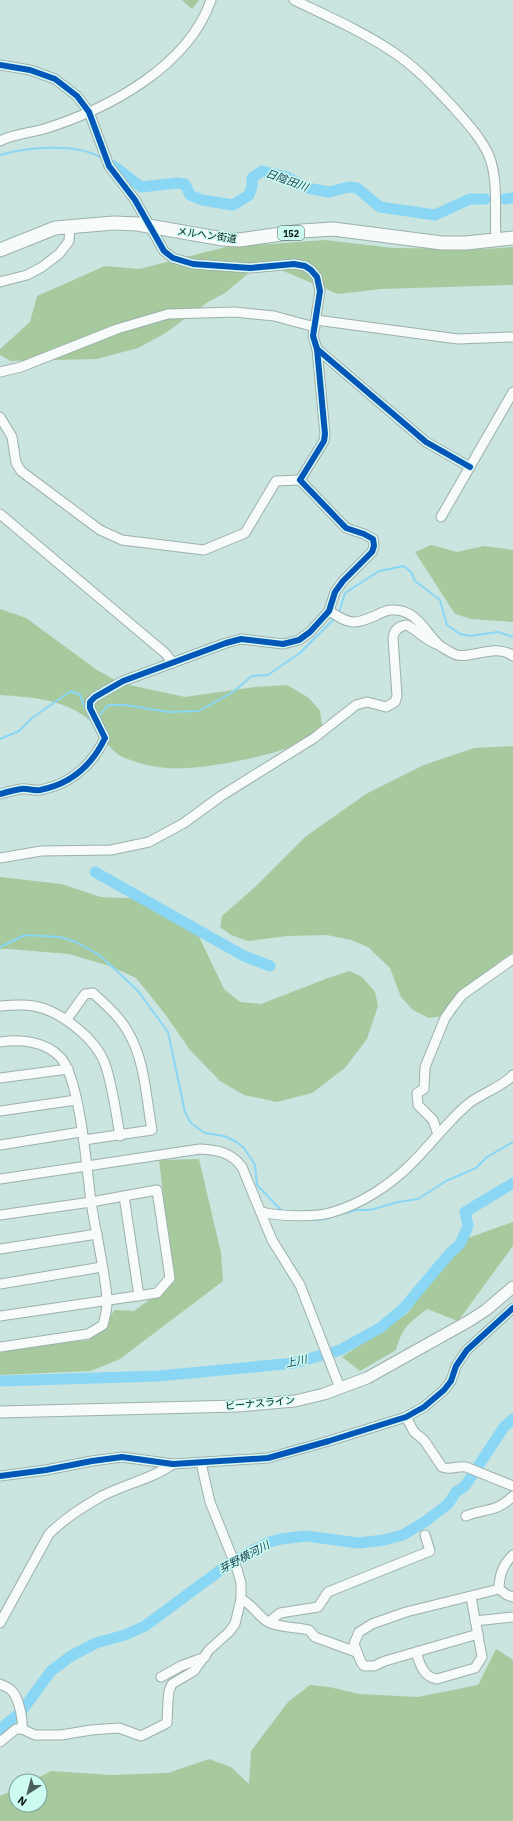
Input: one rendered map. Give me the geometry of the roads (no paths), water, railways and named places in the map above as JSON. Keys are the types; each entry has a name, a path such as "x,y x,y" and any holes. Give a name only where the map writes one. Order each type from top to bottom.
{"highway":[{"name":"メルヘン街道","path":"0,250 54,228 114,223 150,226 223,239 240,240 302,231 333,229 442,243 466,243 513,238"}],"main road":[{"name":"ビーナスライン","path":"0,1412 269,1404 295,1401 338,1384 367,1378 469,1321 486,1310 513,1287"}],"street":[{"path":"0,141 44,129 89,112 130,91 161,70 174,58 201,21 211,0"},
{"path":"294,0 366,36 393,52 436,89 473,130 489,156 495,177 496,240"},
{"path":"0,64 30,70 54,79 77,96 89,112 109,166 135,200 164,251 173,258 193,264 250,268 294,264 305,266 317,277 320,291 313,336 317,350 325,434 324,441 300,480"},
{"path":"0,282 27,275 42,267 59,254 69,241 70,227"},
{"path":"0,372 21,367 117,329 168,314 235,312 274,316 316,324 458,339 513,337"},
{"path":"317,350 426,442 470,467"},
{"path":"441,517 513,392"},
{"path":"0,417 12,437 16,463 21,471 100,530 122,540 204,550 245,533 276,481 300,480 346,528 364,534 373,539 374,546 372,552 343,581 335,592 329,612 310,632 299,640 283,644 241,639 226,643 123,681 95,697 90,702 90,708 105,738 101,747 88,765 75,777 63,783 40,790 22,789 0,794"},
{"path":"0,514 165,653 173,663"},
{"path":"329,612 347,622 354,623 389,610 408,612 418,620 439,646"},
{"path":"0,858 41,851 111,850 149,842 163,836 184,823 221,796 314,738 356,705 367,702 386,707 395,702 398,696 393,638 394,633 398,628 407,625 414,628 433,644 456,655 502,650 513,656"},
{"path":"438,1135 433,1120 418,1105 417,1093 424,1089 425,1068 445,1018 462,995 513,959"},
{"path":"0,1144 82,1136 120,1136 152,1130 136,1049 128,1031 113,1012 94,993 85,994 68,1019"},
{"path":"0,1006 34,1006 68,1019 97,1049 106,1066 120,1136"},
{"path":"0,1042 23,1041 38,1044 60,1057 68,1069 76,1100 91,1202 108,1300 103,1325 88,1334 0,1347"},
{"path":"0,1078 68,1069"},
{"path":"260,1212 273,1214 318,1215 333,1213 352,1204 394,1179 411,1164 468,1104 513,1075"},
{"path":"0,1111 76,1100"},
{"path":"0,1179 200,1149 221,1151 236,1160 242,1167 272,1240 300,1285 338,1384"},
{"path":"0,1215 91,1202 156,1190 170,1278 157,1293 0,1316"},
{"path":"124,1196 139,1296"},
{"path":"0,1249 97,1234"},
{"path":"0,1284 102,1268"},
{"path":"0,1476 122,1457 173,1464 268,1458 406,1417 424,1407 444,1390 451,1381 456,1366 467,1350 513,1308"},
{"path":"406,1417 414,1432 424,1440 442,1466 447,1469 459,1466 466,1467 513,1486"},
{"path":"0,1684 12,1690 17,1702 22,1725 35,1735 61,1735 91,1730 119,1728 141,1736 167,1723 169,1691 172,1684 194,1671 209,1650 229,1632 235,1624 241,1599 241,1583 237,1569 210,1502 200,1463"},
{"path":"0,1623 49,1534 60,1523 102,1496 164,1471 173,1464"},
{"path":"466,1516 472,1513 488,1511 499,1507 513,1496"},
{"path":"269,1622 280,1613 318,1607 328,1592 430,1551 425,1535"},
{"path":"499,1589 503,1566 513,1555"},
{"path":"499,1589 507,1595 513,1597"},
{"path":"478,1634 385,1661 374,1666 364,1666 356,1652 354,1644 359,1632 372,1624 406,1612 499,1589"},
{"path":"416,1652 424,1671 433,1678 437,1679 475,1668 482,1657 471,1597"},
{"path":"241,1599 248,1602 257,1614 269,1622 309,1630 315,1637 356,1652"},
{"path":"475,1621 513,1617"},
{"path":"161,1677 181,1666 205,1657"},
{"path":"0,1742 10,1732 22,1725"}],"waterway":[{"name":"日陰田川","path":"0,155 37,148 64,148 78,150 100,157"},
{"name":"日陰田川","path":"114,166 141,187 177,183 185,184 190,195 202,200 233,205 249,195 252,187 252,178 262,171 287,177 307,188 329,192 349,187 357,188 380,207 435,215 470,199 485,199"},
{"name":"日陰田川","path":"505,199 513,198"},
{"path":"339,613 345,593 379,571 404,566 411,572 415,581 440,600 447,625 460,634 470,636 498,632 513,637"},
{"path":"99,716 107,706 111,705 125,705 169,712 199,711 233,692 252,676 268,675 300,653 333,620"},
{"path":"0,739 19,731 32,718 71,691 80,695 89,718 92,720"},
{"path":"95,872 244,956 270,966"},
{"path":"0,947 25,935 60,937 76,942 99,955 118,972 138,991 168,1032 185,1112 191,1123 205,1133 224,1136 235,1141 244,1148 255,1165 257,1185 281,1210"},
{"path":"337,1215 357,1210 370,1210 398,1202 418,1199 446,1181 476,1168 487,1157 513,1142"},
{"name":"上川","path":"0,1381 159,1376 294,1363 340,1350 380,1328 404,1308 450,1253 460,1244 468,1226 465,1212 513,1183"},
{"path":"311,1220 329,1218"},
{"name":"芽野横河川","path":"0,1729 21,1712 51,1671 71,1656 96,1643 125,1635 145,1626 230,1563 269,1542 306,1536 358,1543 384,1540 403,1535 426,1521 448,1504 456,1492 465,1486 504,1427 513,1419"}]}
